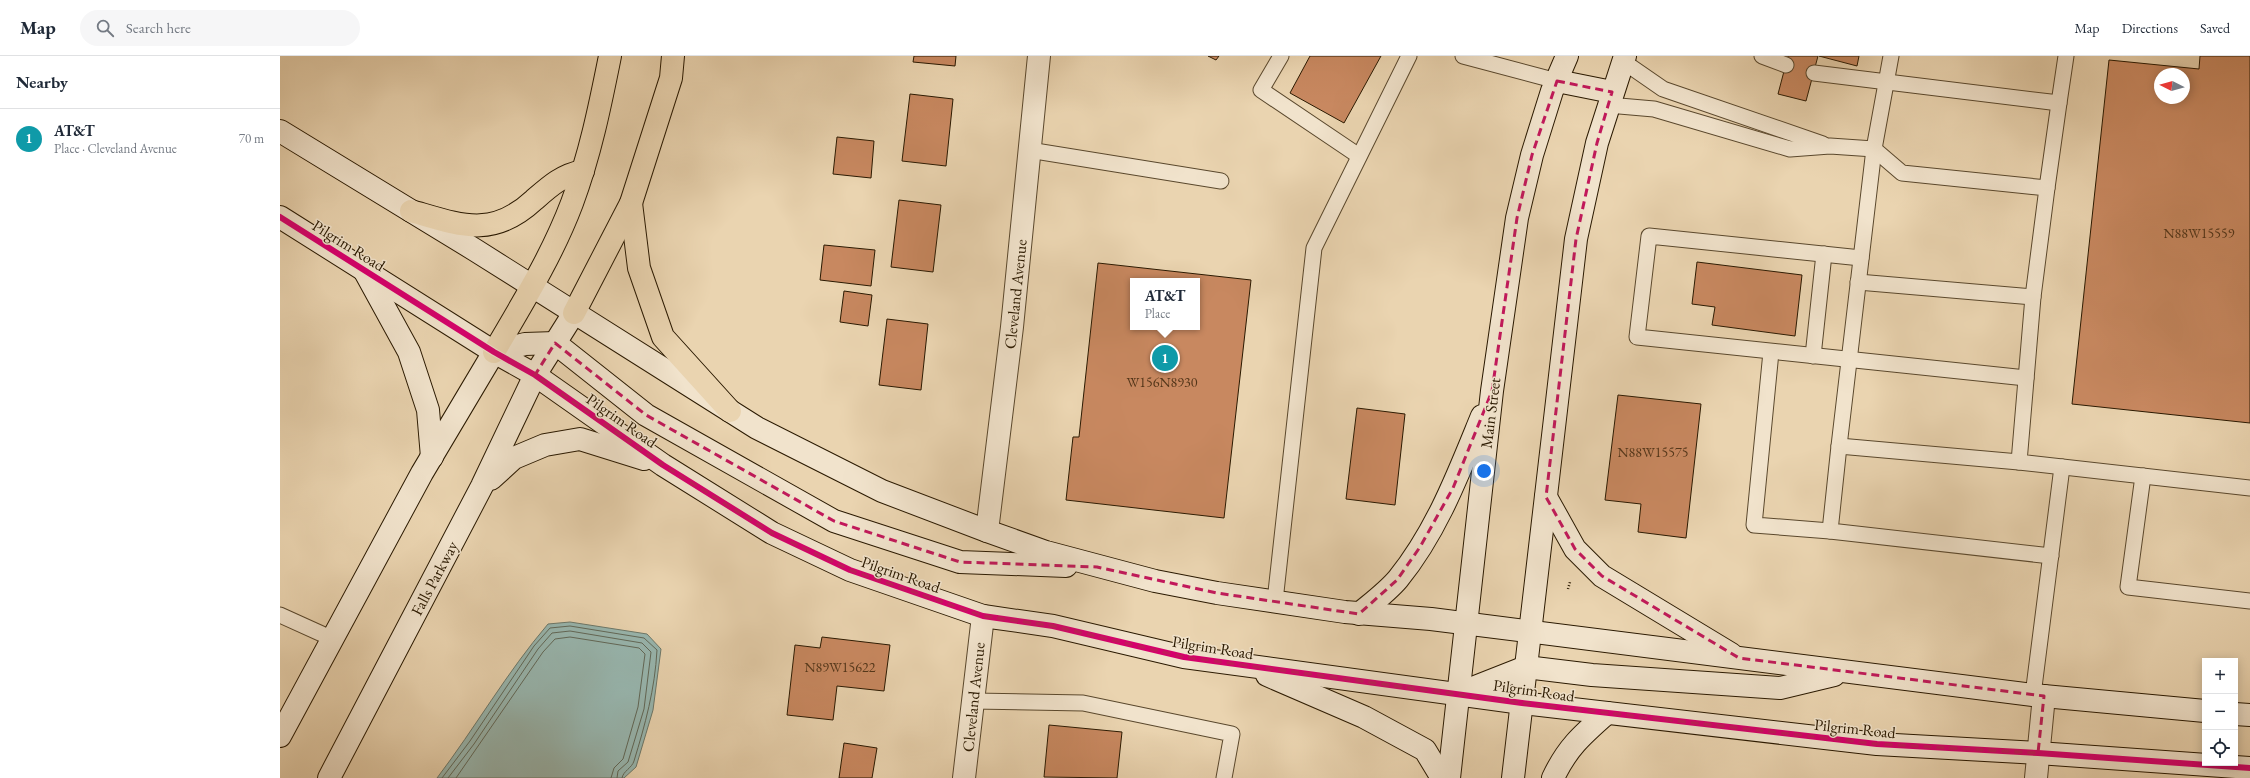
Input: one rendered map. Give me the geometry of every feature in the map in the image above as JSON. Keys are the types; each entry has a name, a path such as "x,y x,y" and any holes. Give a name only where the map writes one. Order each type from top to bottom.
{"highway":[{"path":"494,352 553,247 584,171 596,129 610,56"},
{"path":"574,313 631,203 671,78 673,56"},
{"path":"411,211 462,224 488,225 499,223 517,214 562,177 584,171"},
{"path":"631,203 638,268 663,337 730,411"}],"street":[{"name":"Cleveland Avenue","path":"987,532 1012,327 1039,56"},
{"name":"Main Street","path":"1449,778 1459,693 1465,623 1492,391 1517,218 1532,155 1567,56"},
{"path":"1513,778 1576,239 1597,143 1610,98 1625,59"},
{"path":"1557,81 1610,98"},
{"path":"280,131 532,286 757,428 882,491 987,532 1097,567 1217,593 1359,614 1465,623 2039,695 2202,711"},
{"name":"Pilgrim Road","path":"280,217 494,352 535,375 663,465 772,533 850,570 982,616 1054,626 1184,657 1459,693 1522,703 1877,744 2038,753 2250,768"},
{"path":"364,269 409,352 428,410 432,458"},
{"name":"Falls Parkway","path":"329,778 482,486 535,375 574,313"},
{"path":"280,736 432,458 494,352 525,344 556,343 646,415 834,521 960,562 1097,567"},
{"path":"1359,614 1397,580 1420,547 1453,488 1492,391"},
{"path":"482,486 514,458 545,445 580,439 663,465"},
{"path":"1546,497 1575,549 1602,576 1739,658"},
{"name":"Cleveland Avenue","path":"964,778 982,616"},
{"path":"1242,664 1364,717 1425,750 1442,778"},
{"path":"1459,693 1526,667 1592,675 1780,688 1848,672"},
{"path":"2036,778 2039,695"},
{"path":"1553,778 1561,762 1576,740 1607,713"},
{"path":"2238,714 2250,715"}],"lane":[{"path":"1281,56 1261,90 1359,156"},
{"path":"1275,602 1314,248 1409,56"},
{"path":"1463,56 1557,81"},
{"path":"1762,56 1786,65"},
{"path":"1830,532 1874,149 1891,56"},
{"path":"2019,462 2033,297 2066,56"},
{"path":"1625,59 1663,89 1830,146"},
{"path":"1814,73 2059,103"},
{"path":"1610,98 1654,109 1790,149 1830,146 1874,149 1902,173 2047,188"},
{"path":"1029,150 1221,181"},
{"path":"1861,258 1649,236 1637,337 2026,378"},
{"path":"1813,356 1824,254"},
{"path":"1858,282 2033,297"},
{"path":"1771,352 1754,525 2051,556"},
{"path":"1839,446 2019,462 2250,488"},
{"path":"2039,695 2051,556 2062,467"},
{"path":"2143,476 2128,587 2250,602"},
{"path":"280,615 333,639"},
{"path":"972,701 1049,704 1082,703 1232,734 1224,778"}],"highlighted area":[{"path":"1557,81 1612,92 1597,143 1576,239 1546,497 1575,549 1602,576 1739,658 2044,696 2038,753 1877,744 1522,703 1184,657 1053,626 983,616 850,570 772,533 663,465 535,375 555,343 646,415 834,521 960,562 1097,567 1217,593 1359,614 1397,580 1420,547 1453,488 1492,391 1517,218 1532,155"}],"water":[{"path":"570,622 647,634 661,649 653,710 636,767 624,778 437,778 519,661 548,624"}],"building":[{"path":"914,56 956,56 955,66 913,62"},
{"path":"1208,56 1219,56 1216,60"},
{"path":"1310,56 1381,56 1344,123 1290,93"},
{"path":"1788,56 1818,56 1806,101 1778,94"},
{"path":"1819,56 1859,56 1857,66"},
{"path":"2200,56 2250,56 2250,423 2072,404 2109,60 2189,68 2154,68 2154,104 2190,104 2190,68 2199,69"},
{"path":"910,94 953,99 946,166 902,161"},
{"path":"837,137 874,141 871,178 833,174"},
{"path":"899,200 941,205 933,272 891,267"},
{"path":"824,245 875,250 871,286 820,280"},
{"path":"1697,262 1802,275 1795,336 1712,325 1715,307 1692,304"},
{"path":"1098,263 1251,280 1224,518 1066,500 1073,437 1079,437"},
{"path":"844,291 872,295 868,326 840,322"},
{"path":"887,319 928,324 921,390 879,385"},
{"path":"1618,395 1701,404 1686,538 1638,532 1641,504 1605,500"},
{"path":"1357,408 1405,414 1395,505 1346,499"},
{"path":"822,637 890,645 884,691 837,686 833,720 787,715 795,645 820,648"},
{"path":"1049,725 1122,732 1117,778 1044,777"},
{"path":"844,743 877,748 872,778 839,778"}],"cycle path":[{"path":"280,217 494,352 535,375 663,465 772,533 850,570 983,616 1053,626 1184,657 1522,703 1877,744 2038,753 2250,768"}],"place":[{"name":"AT&T","path":"1165,358"}]}
